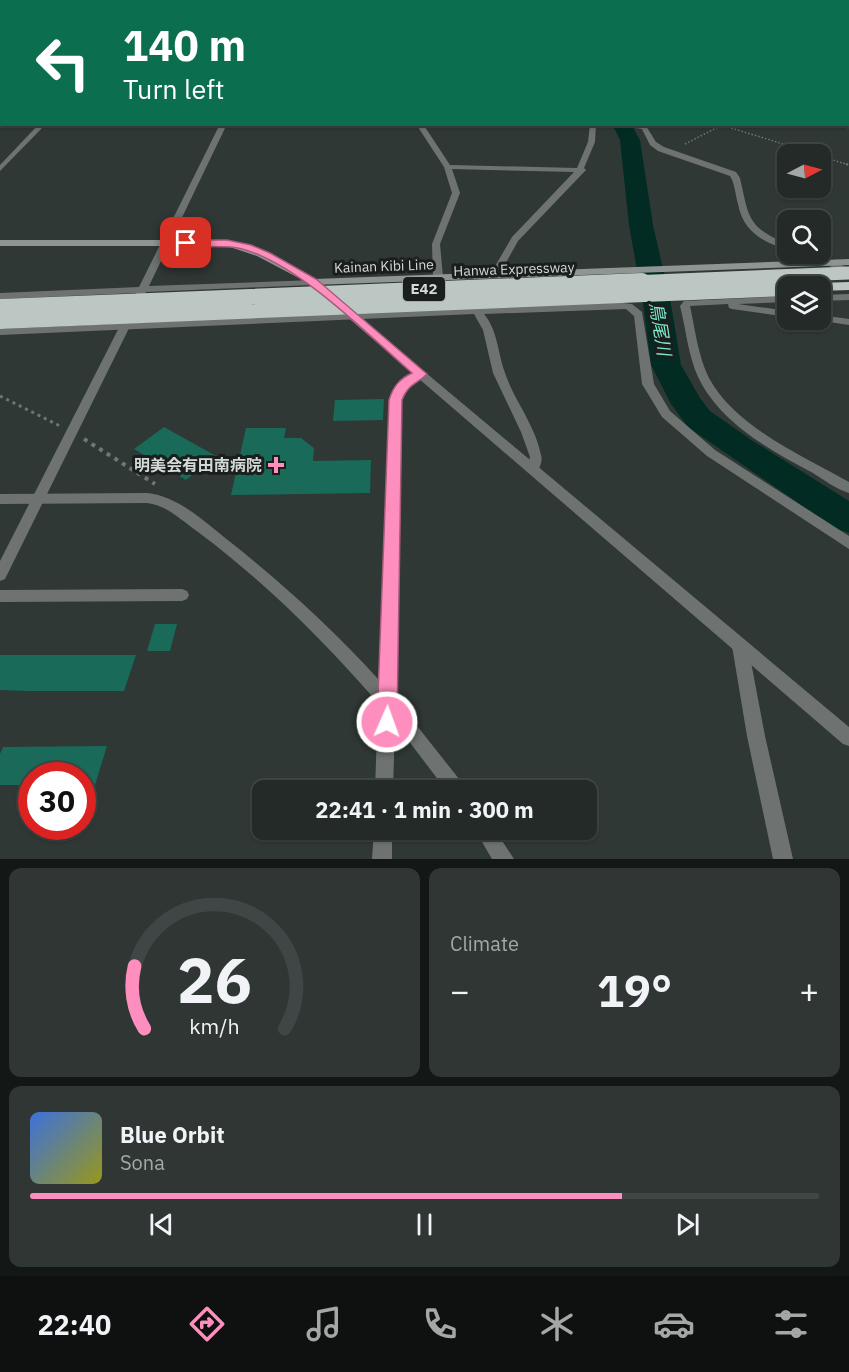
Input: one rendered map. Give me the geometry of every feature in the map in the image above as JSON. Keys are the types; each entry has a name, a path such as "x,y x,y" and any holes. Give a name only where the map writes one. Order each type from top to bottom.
{"highway":[{"name":"Hanwa Expressway","path":"0,307 849,272"},
{"path":"831,287 849,286"},
{"name":"Hanwa Expressway","path":"0,321 777,288"}],"main road":[{"name":"Kainan Kibi Line","path":"0,243 227,243 247,247 312,282 777,264"},
{"name":"Kainan Kibi Line","path":"831,262 849,262"}],"street":[{"path":"0,169 41,126"},
{"path":"0,575 223,126"},
{"path":"420,126 448,167 456,193 436,244 438,277"},
{"path":"495,275 515,239 582,170 593,135 593,126"},
{"path":"631,126 648,130 656,146 733,174 747,222 752,230 761,237 777,243"},
{"path":"448,167 582,170"},
{"path":"831,263 849,272"},
{"path":"464,276 469,304 477,311 488,330 499,373 536,457 533,469"},
{"path":"0,296 312,282 849,738"},
{"path":"831,298 849,297"},
{"path":"777,299 692,302 686,306 703,375 717,397 750,429 849,488"},
{"path":"706,301 777,312"},
{"path":"0,332 614,305 634,309 639,315 648,384 666,414 711,453 849,543"},
{"path":"831,318 849,319"},
{"path":"384,780 396,400 399,390 408,380 421,374"},
{"path":"0,499 147,498 158,499 171,505 267,578 326,633 388,699 449,780"},
{"path":"0,596 182,595"},
{"path":"740,646 756,736 783,859"},
{"path":"382,859 383,840"},
{"path":"491,840 504,859"}],"path":[{"path":"670,152 719,126"},
{"path":"724,126 783,144"},
{"path":"831,159 849,165"}],"building":[{"path":"384,399 383,420 333,421 335,400"},
{"path":"164,427 216,456 186,480 134,449"},
{"path":"246,428 286,428 284,438 301,438 314,448 313,461 371,460 370,493 231,495"},
{"path":"155,624 177,624 170,651 147,651"},
{"path":"0,655 136,655 124,691 26,691 0,690"},
{"path":"107,746 96,782 96,762 18,762 18,785 0,785 0,754 3,747"}],"waterway":[{"name":"鳥尾川","path":"622,126 630,140 641,225 657,304 666,365 687,404 699,419 738,447 849,519"}],"place":[{"name":"明美会有田南病院","path":"276,465"}],"route":[{"path":"186,243 227,243 247,247 266,255 312,282 421,374 408,380 399,390 396,400 387,722"}]}
